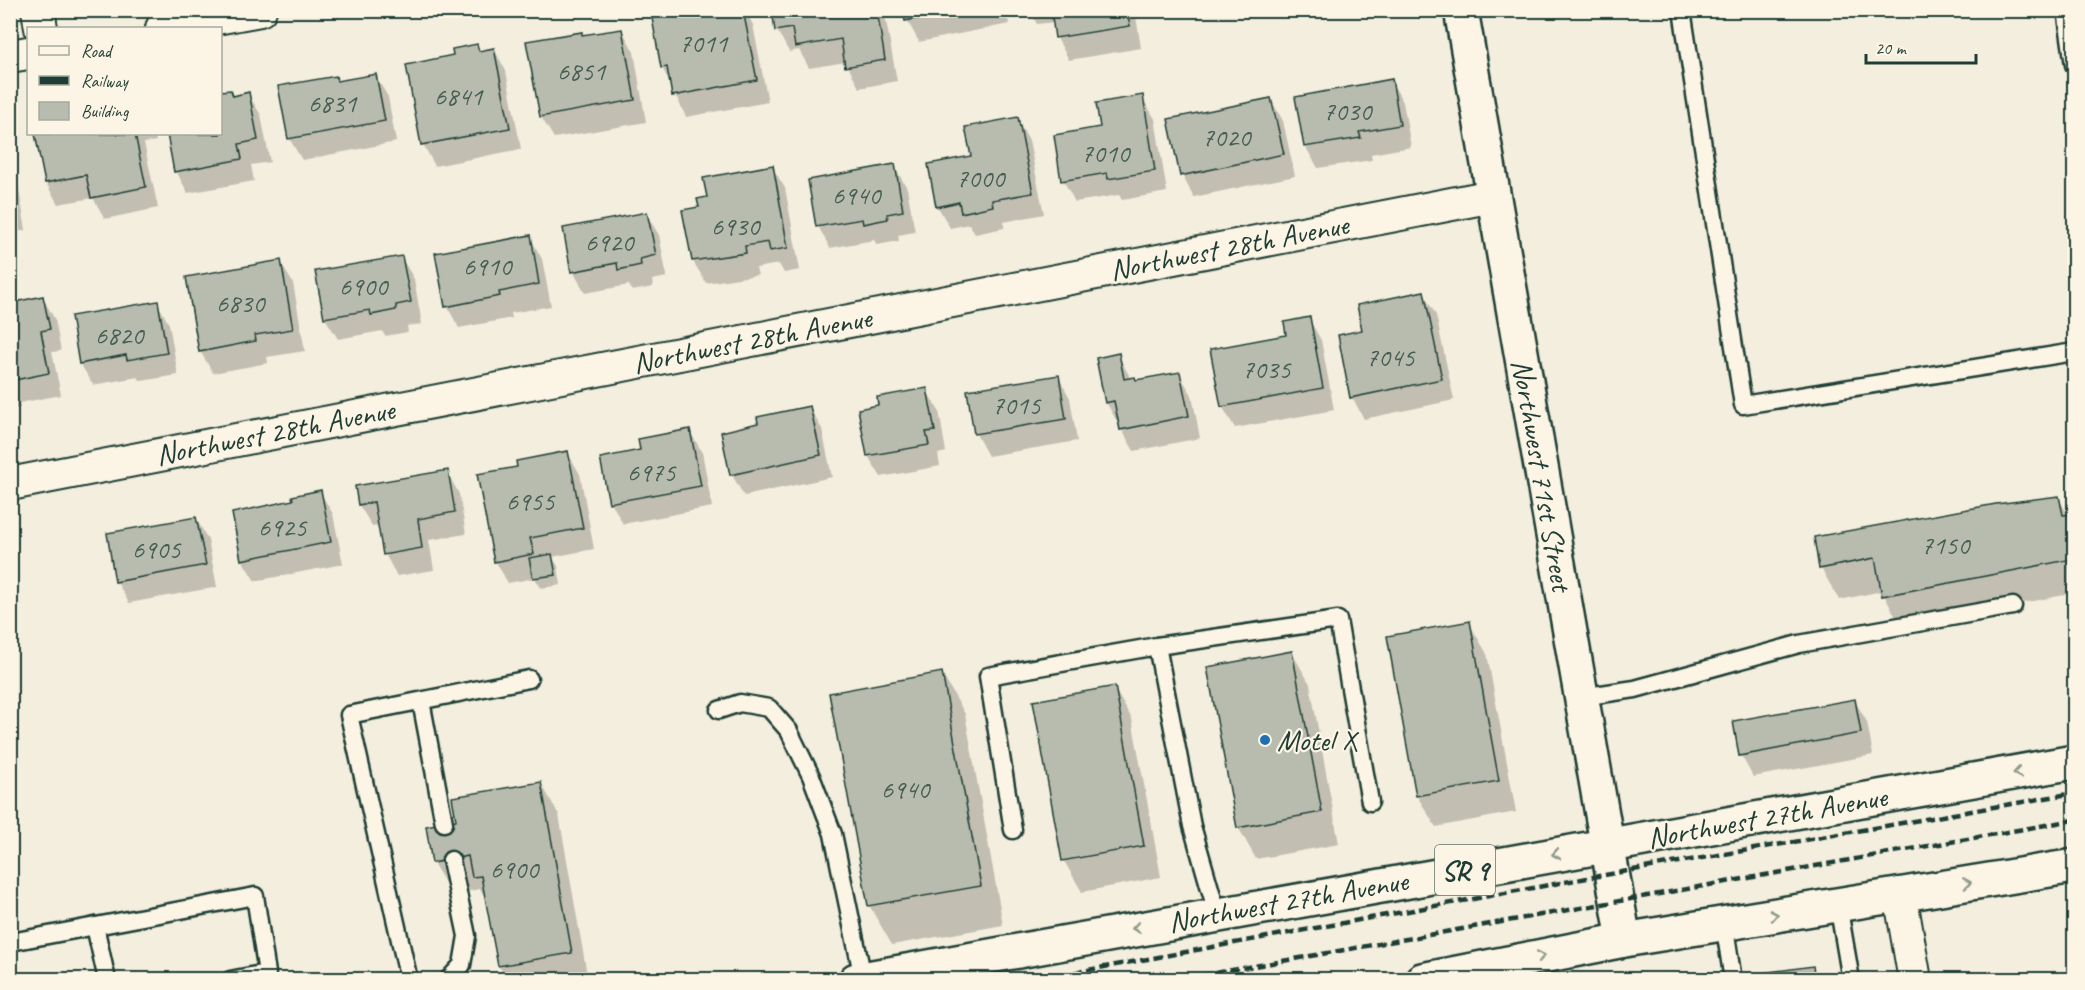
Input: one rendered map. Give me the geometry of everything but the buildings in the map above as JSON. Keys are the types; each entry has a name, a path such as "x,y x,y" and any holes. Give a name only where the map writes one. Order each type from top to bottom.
{"main road":[{"name":"Northwest 71st Street","path":"1461,10 1624,940"},
{"name":"Northwest 27th Avenue","path":"860,979 1217,913 2074,762"},
{"path":"1422,980 1624,940 2074,866"}],"street":[{"path":"38,10 41,27"},
{"path":"167,27 260,10"},
{"path":"10,56 27,53"},
{"name":"Northwest 28th Avenue","path":"10,484 1493,196"},
{"path":"1900,894 1915,980"}],"lane":[{"path":"1682,10 1743,405 2074,352"},
{"path":"2066,10 2074,65"},
{"path":"1581,697 1635,688 1800,645 2013,606"},
{"path":"1013,830 988,676 1157,646 1338,620 1370,802"},
{"path":"1157,646 1192,826 1217,913"},
{"path":"408,980 350,715 529,679"},
{"path":"421,701 444,823"},
{"path":"719,710 740,703 769,708 789,731 811,776 833,834 860,979"},
{"path":"448,980 462,964 467,936 451,860"},
{"path":"10,937 11,942 255,896 267,973 230,980"},
{"path":"1838,904 1851,980"},
{"path":"1724,923 1733,980"},
{"path":"95,926 106,980"}],"railway":[{"path":"1034,980 1576,880 2074,793"},
{"path":"1176,980 2074,820"}],"place":[{"name":"Motel X","path":"1265,740"}]}
